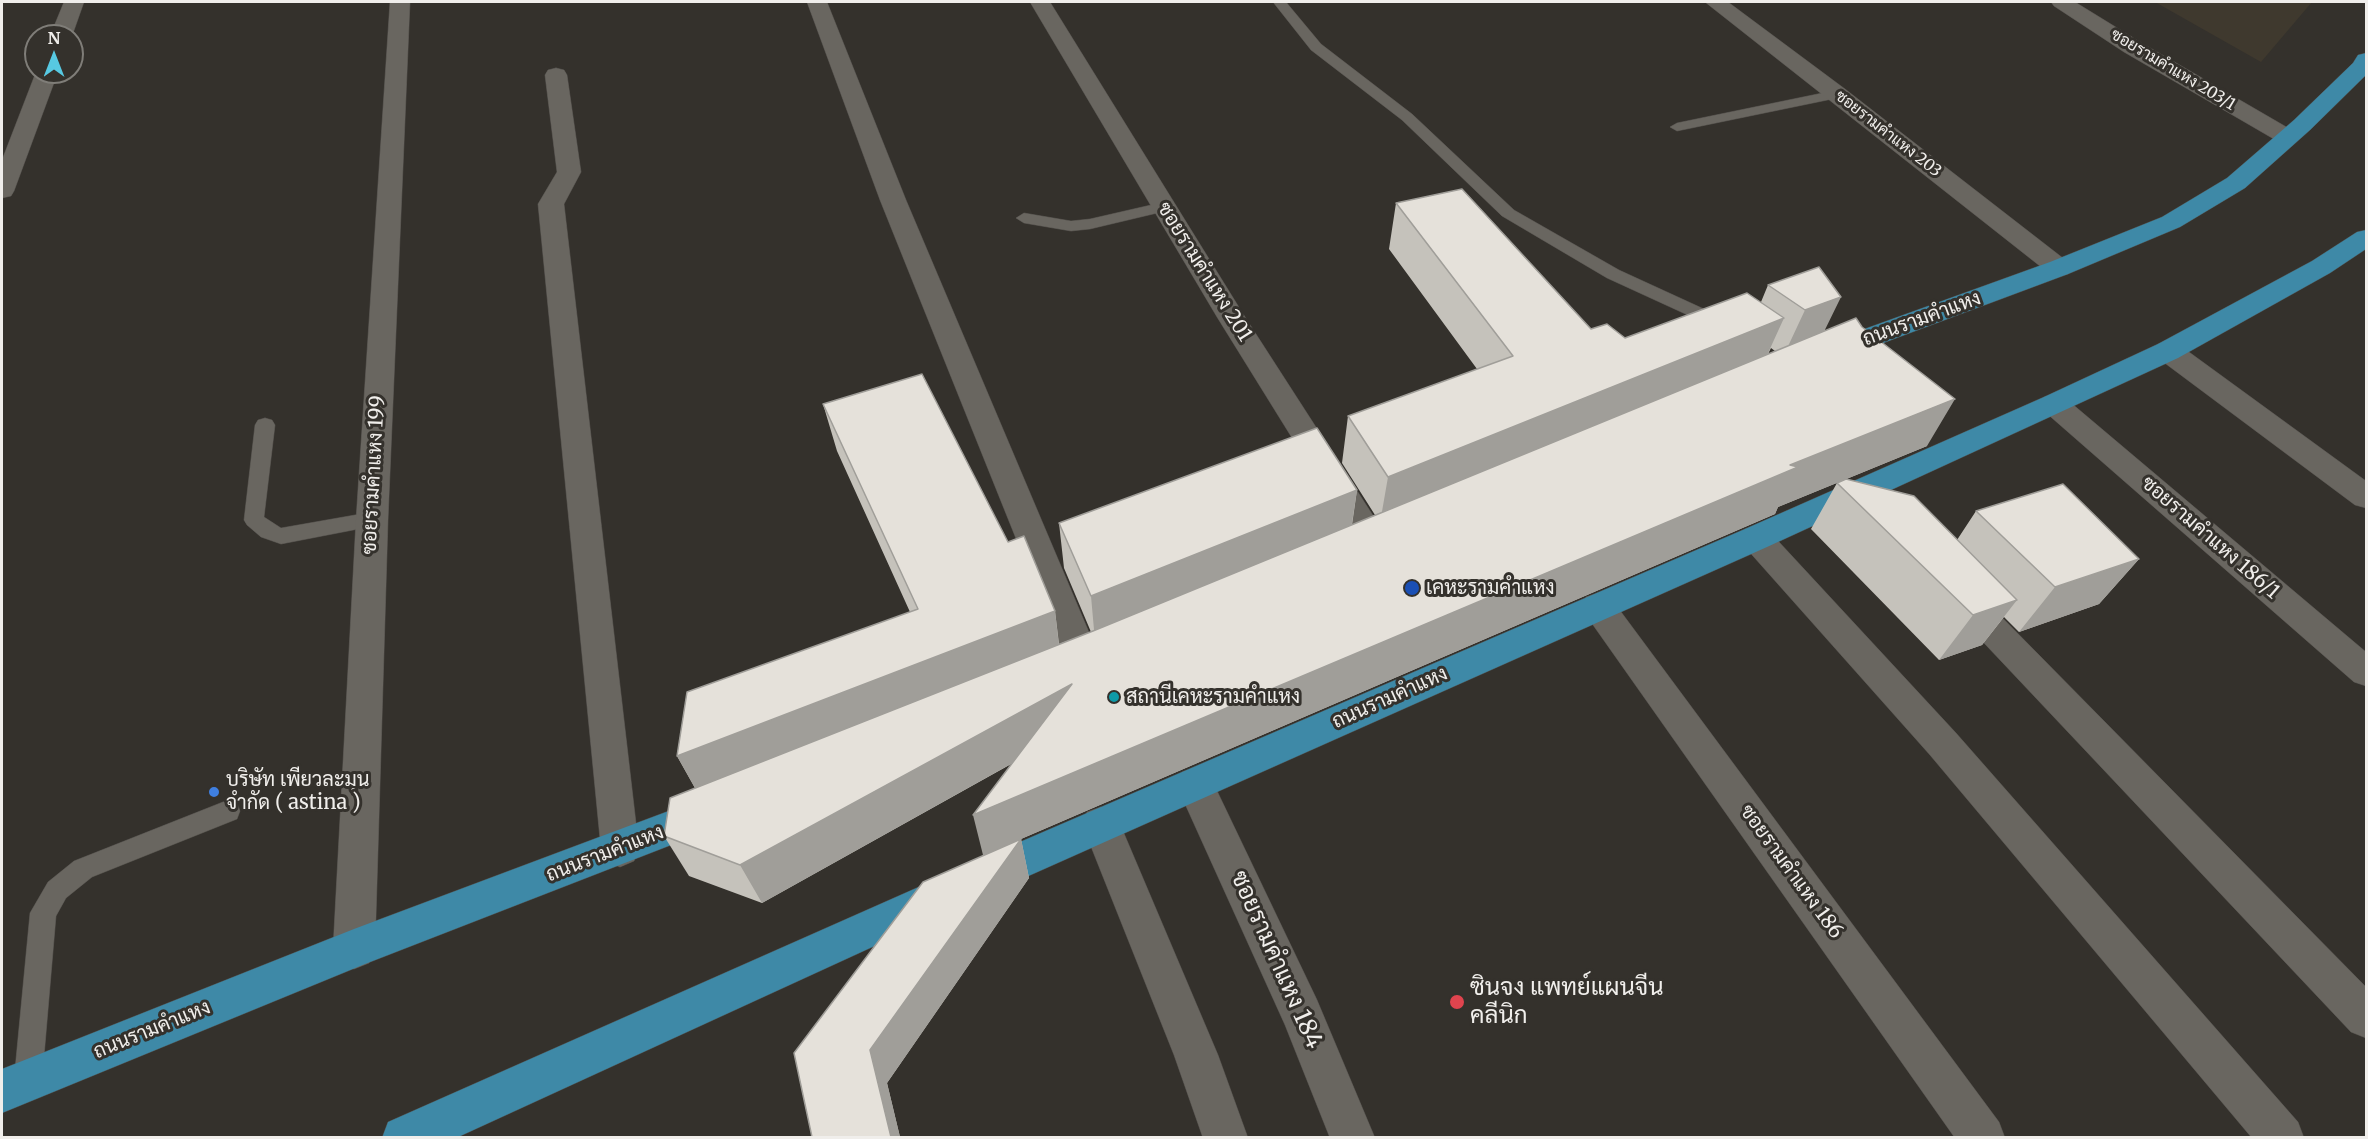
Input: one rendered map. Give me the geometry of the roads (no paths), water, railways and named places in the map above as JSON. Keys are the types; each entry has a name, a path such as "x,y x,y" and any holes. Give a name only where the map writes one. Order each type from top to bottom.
{"main road":[{"name":"ถนนรามคำแหง","path":"1807,361 2060,268 2171,222 2236,183 2367,60"},
{"name":"ถนนรามคำแหง","path":"404,1137 1101,824 1756,538 2054,404 2168,351 2321,267 2367,238"},
{"path":"1340,554 1405,527"},
{"path":"1051,676 1116,649"},
{"name":"ถนนรามคำแหง","path":"15,1086 354,949 730,805"}],"street":[{"path":"66,24 74,2"},
{"name":"ซอยรามคำแหง 199","path":"354,949 372,520 400,2"},
{"path":"817,2 892,200 1084,663"},
{"name":"ซอยรามคำแหง 201","path":"1040,2 1164,207 1372,540"},
{"name":"ซอยรามคำแหง 203","path":"1715,2 2060,268"},
{"name":"ซอยรามคำแหง 203/1","path":"2061,2 2143,44 2294,131"},
{"name":"ซอยรามคำแหง 203/1","path":"2089,2 2143,44"},
{"path":"556,75 569,172 551,204 620,849"},
{"path":"2,191 42,84"},
{"path":"2168,351 2367,498"},
{"name":"ซอยรามคำแหง 186/1","path":"2054,404 2367,672"},
{"path":"1859,492 1884,518"},
{"path":"1756,538 1943,744 2282,1137"},
{"path":"1942,578 2367,1017"},
{"name":"ซอยรามคำแหง 186","path":"1598,606 1983,1137"},
{"name":"ซอยรามคำแหง 184","path":"1195,784 1302,1015 1353,1137"},
{"path":"1101,824 1196,1055 1226,1137"}],"lane":[{"path":"1279,2 1316,47 1407,117 1508,213 1613,274 1713,318 1736,332"},
{"path":"1677,127 1837,94"},
{"path":"1024,218 1071,226 1090,224 1164,207"},
{"path":"265,425 254,520 268,532 281,536 372,520"},
{"path":"15,1086 43,913 57,890 83,869 228,811"}],"place":[{"name":"เคหะรามคำแหง","path":"1412,588"},
{"name":"สถานีเคหะรามคำแหง","path":"1114,697"},
{"name":"บริษัท เพียวละมุน จำกัด ( astina )","path":"214,792"},
{"name":"ซินจง แพทย์แผนจีน คลีนิก","path":"1457,1002"}]}
